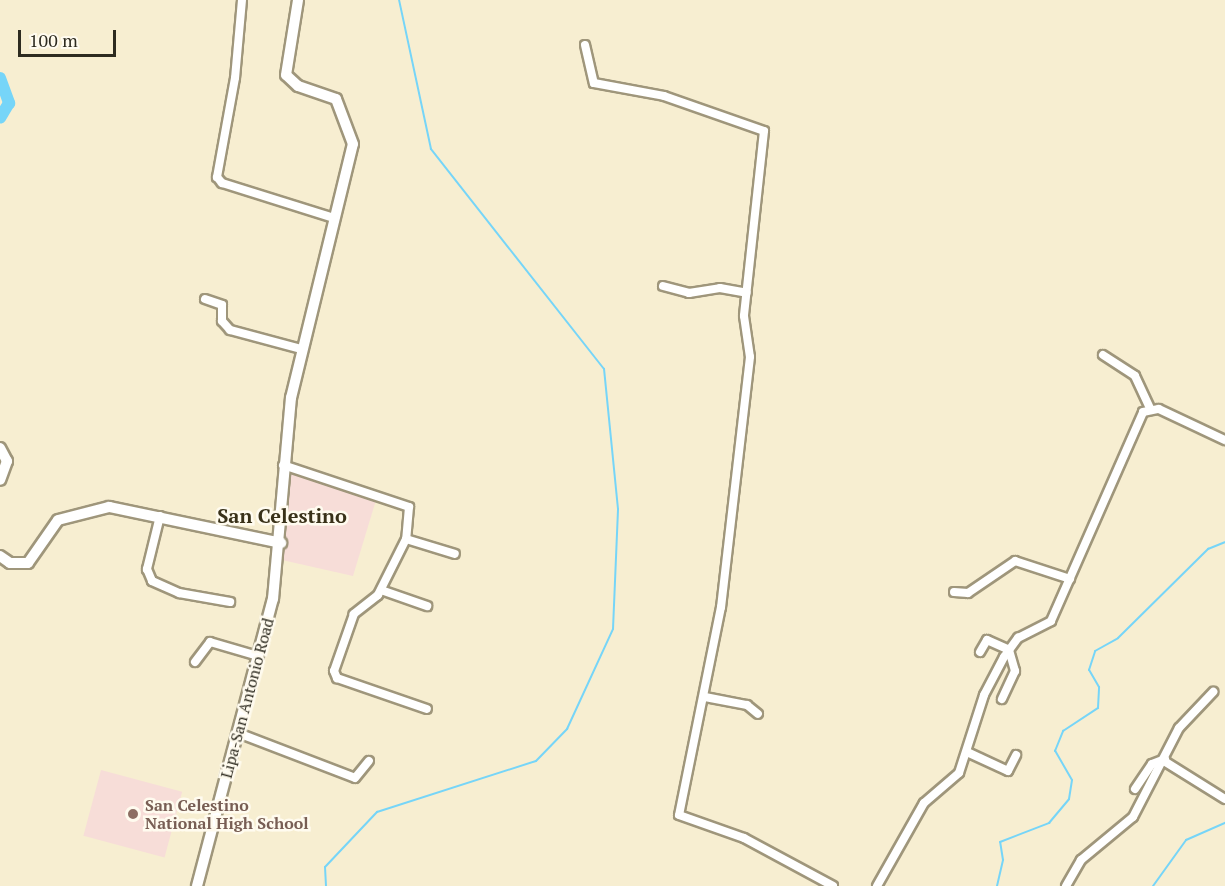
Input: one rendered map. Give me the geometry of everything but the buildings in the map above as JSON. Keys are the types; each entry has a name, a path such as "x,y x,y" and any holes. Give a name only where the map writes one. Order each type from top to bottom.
{"main road":[{"name":"Lipa-San Antonio Road","path":"197,886 258,656 281,543 283,465 301,349 334,218 351,135 336,99 298,86 286,75 298,0"},
{"path":"0,448 7,462 0,480"},
{"path":"0,556 10,563 28,563 58,520 89,509 160,516 281,543"}],"street":[{"path":"242,0 235,78 217,177 222,183 334,218"},
{"path":"585,45 594,82 664,96 756,126 763,136 747,293 750,357 705,697 680,819 744,838 833,886"},
{"path":"663,286 689,293 724,288 747,293"},
{"path":"205,299 222,305 222,321 230,330 301,349"},
{"path":"1103,355 1135,376 1150,408 1225,440"},
{"path":"877,886 924,803 956,778 967,752 984,695 1009,650 1018,638 1051,621 1139,419 1150,408"},
{"path":"283,465 405,502 412,511 406,539 381,590 354,614 335,675 427,709"},
{"path":"160,516 147,569 152,581 179,593 230,602"},
{"path":"406,539 455,554"},
{"path":"954,592 968,593 1015,561 1070,579"},
{"path":"381,590 427,606"},
{"path":"980,652 987,640 1009,650 1015,671 1002,699"},
{"path":"195,662 210,642 258,656"},
{"path":"1066,886 1081,861 1132,817 1165,760 1179,728 1213,692"},
{"path":"705,697 747,705 758,714"},
{"path":"238,733 349,776 363,773 369,761"},
{"path":"967,752 1008,771 1016,755"},
{"path":"1136,789 1152,764 1165,760"},
{"path":"1165,760 1225,799"}],"shaded area":[{"path":"287,472 376,500 353,576 282,560"},
{"name":"San Celestino National High School","path":"101,770 182,792 165,857 83,836"}],"waterway":[{"path":"326,886 325,867 377,812 536,761 567,729 613,629 618,509 604,369 431,149 399,0"},
{"path":"0,78 9,103 0,118"},
{"path":"997,886 1003,860 1000,842 1049,823 1069,799 1072,780 1055,751 1063,731 1098,708 1099,687 1089,670 1095,651 1118,638 1208,549 1225,542"},
{"path":"1153,886 1186,840 1225,823"}],"place":[{"name":"San Celestino National High School","path":"133,814"}],"district":[{"name":"San Celestino","path":"282,515"}]}
